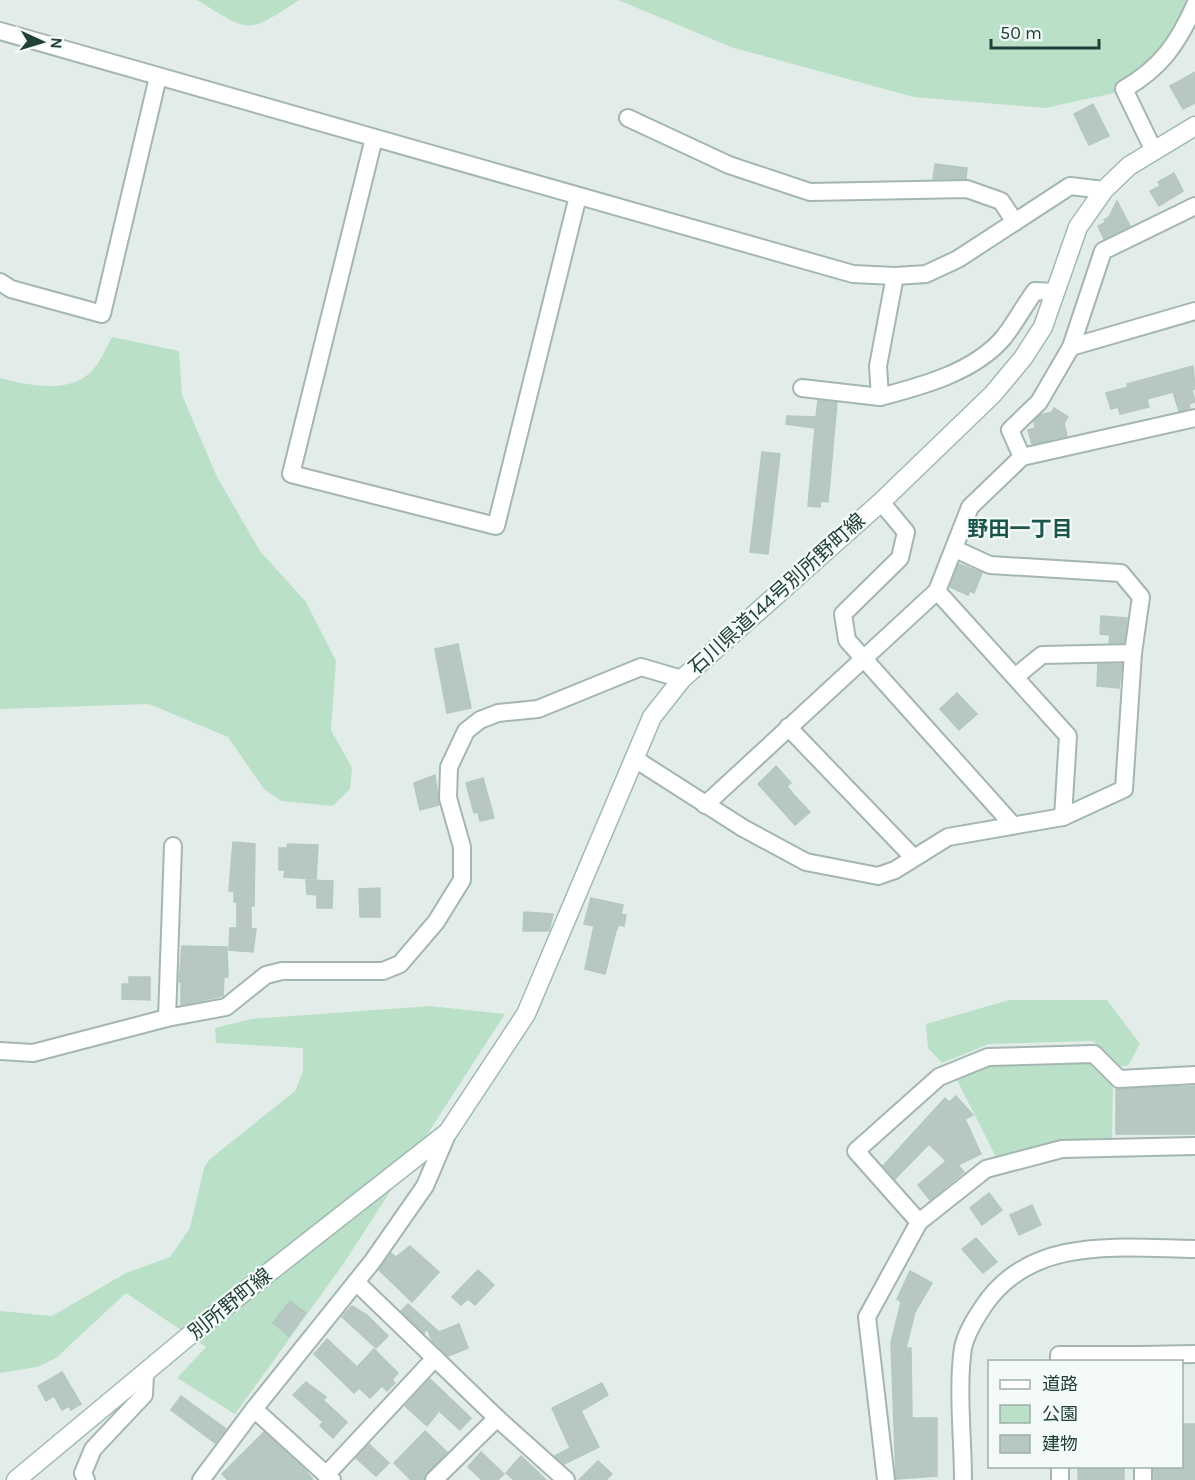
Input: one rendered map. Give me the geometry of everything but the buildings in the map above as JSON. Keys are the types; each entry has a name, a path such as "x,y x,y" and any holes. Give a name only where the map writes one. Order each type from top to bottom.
{"main road":[{"name":"石川県道144号別所野町線","path":"448,1132 526,1014 652,717 682,679 881,502 993,394 1023,358 1043,327 1078,227 1104,190 1129,166 1195,126"},
{"name":"別所野町線","path":"16,1480 202,1325 448,1132"}],"street":[{"path":"1154,151 1124,89 1145,77 1168,55 1195,5"},
{"path":"0,31 853,274 895,276 926,274 947,264 1070,186 1104,190"},
{"path":"0,282 11,288 102,314 158,77"},
{"path":"628,118 729,165 810,192 967,189 1002,201 1015,222"},
{"path":"374,138 291,474 496,526 578,196"},
{"path":"1022,457 1010,430 1039,402 1071,347 1103,251 1195,206"},
{"path":"880,397 878,366 895,276"},
{"path":"802,388 880,397 917,387 975,362 1003,338 1035,291 1055,292"},
{"path":"1071,347 1195,311"},
{"path":"705,805 861,658 937,591 970,507 1022,457 1195,418"},
{"path":"881,502 906,532 900,558 843,614 846,640 1012,824"},
{"path":"635,759 705,805 806,862 878,876 895,870 913,856 948,837 1012,824 1063,817 1124,789 1133,653 1141,597 1121,573 990,565 955,549"},
{"path":"937,591 1068,736 1063,817"},
{"path":"1015,677 1042,655 1133,653"},
{"path":"0,1051 33,1053 167,1018 226,1007 266,975 282,971 383,971 400,964 436,922 462,880 462,847 448,798 449,767 466,731 480,720 498,713 538,709 641,667 682,679"},
{"path":"788,727 913,856"},
{"path":"167,1018 172,846"},
{"path":"919,1222 856,1151 939,1077 988,1057 1094,1054 1119,1079 1195,1075"},
{"path":"202,1480 254,1408 356,1282 425,1186 448,1132"},
{"path":"886,1480 867,1317 919,1222 986,1169 1062,1149 1195,1146"},
{"path":"963,1480 963,1346 973,1321 988,1298 1013,1274 1046,1257 1101,1247 1195,1249"},
{"path":"356,1282 497,1418 566,1480"},
{"path":"1059,1360 1059,1354 1142,1358 1195,1354"},
{"path":"254,1408 329,1477 435,1358"},
{"path":"86,1480 83,1473 93,1449 144,1395 145,1374"},
{"path":"434,1480 497,1418"}],"green space":[{"path":"197,0 299,0 268,19 248,26 228,19"},
{"path":"618,0 1194,0 1180,15 1142,87 1045,108 914,97 731,47"},
{"path":"112,337 179,351 182,395 217,477 260,551 306,602 336,661 331,730 352,768 350,789 333,806 281,801 264,789 228,737 149,704 0,709 0,378 34,385 70,384 93,370"},
{"path":"1009,1000 1107,1000 1140,1044 1128,1066 1117,1066 1093,1041 989,1044 942,1063 928,1048 926,1024"},
{"path":"430,1006 505,1014 344,1263 235,1414 177,1378 206,1347 126,1293 56,1358 37,1367 0,1373 0,1311 52,1316 126,1273 170,1257 190,1228 204,1168 210,1159 295,1091 303,1071 303,1048 216,1043 215,1028 251,1019"},
{"path":"1082,1055 1113,1082 1112,1138 1039,1145 997,1159 953,1072 988,1057"}],"district":[{"name":"野田一丁目","path":"1020,529"}]}
